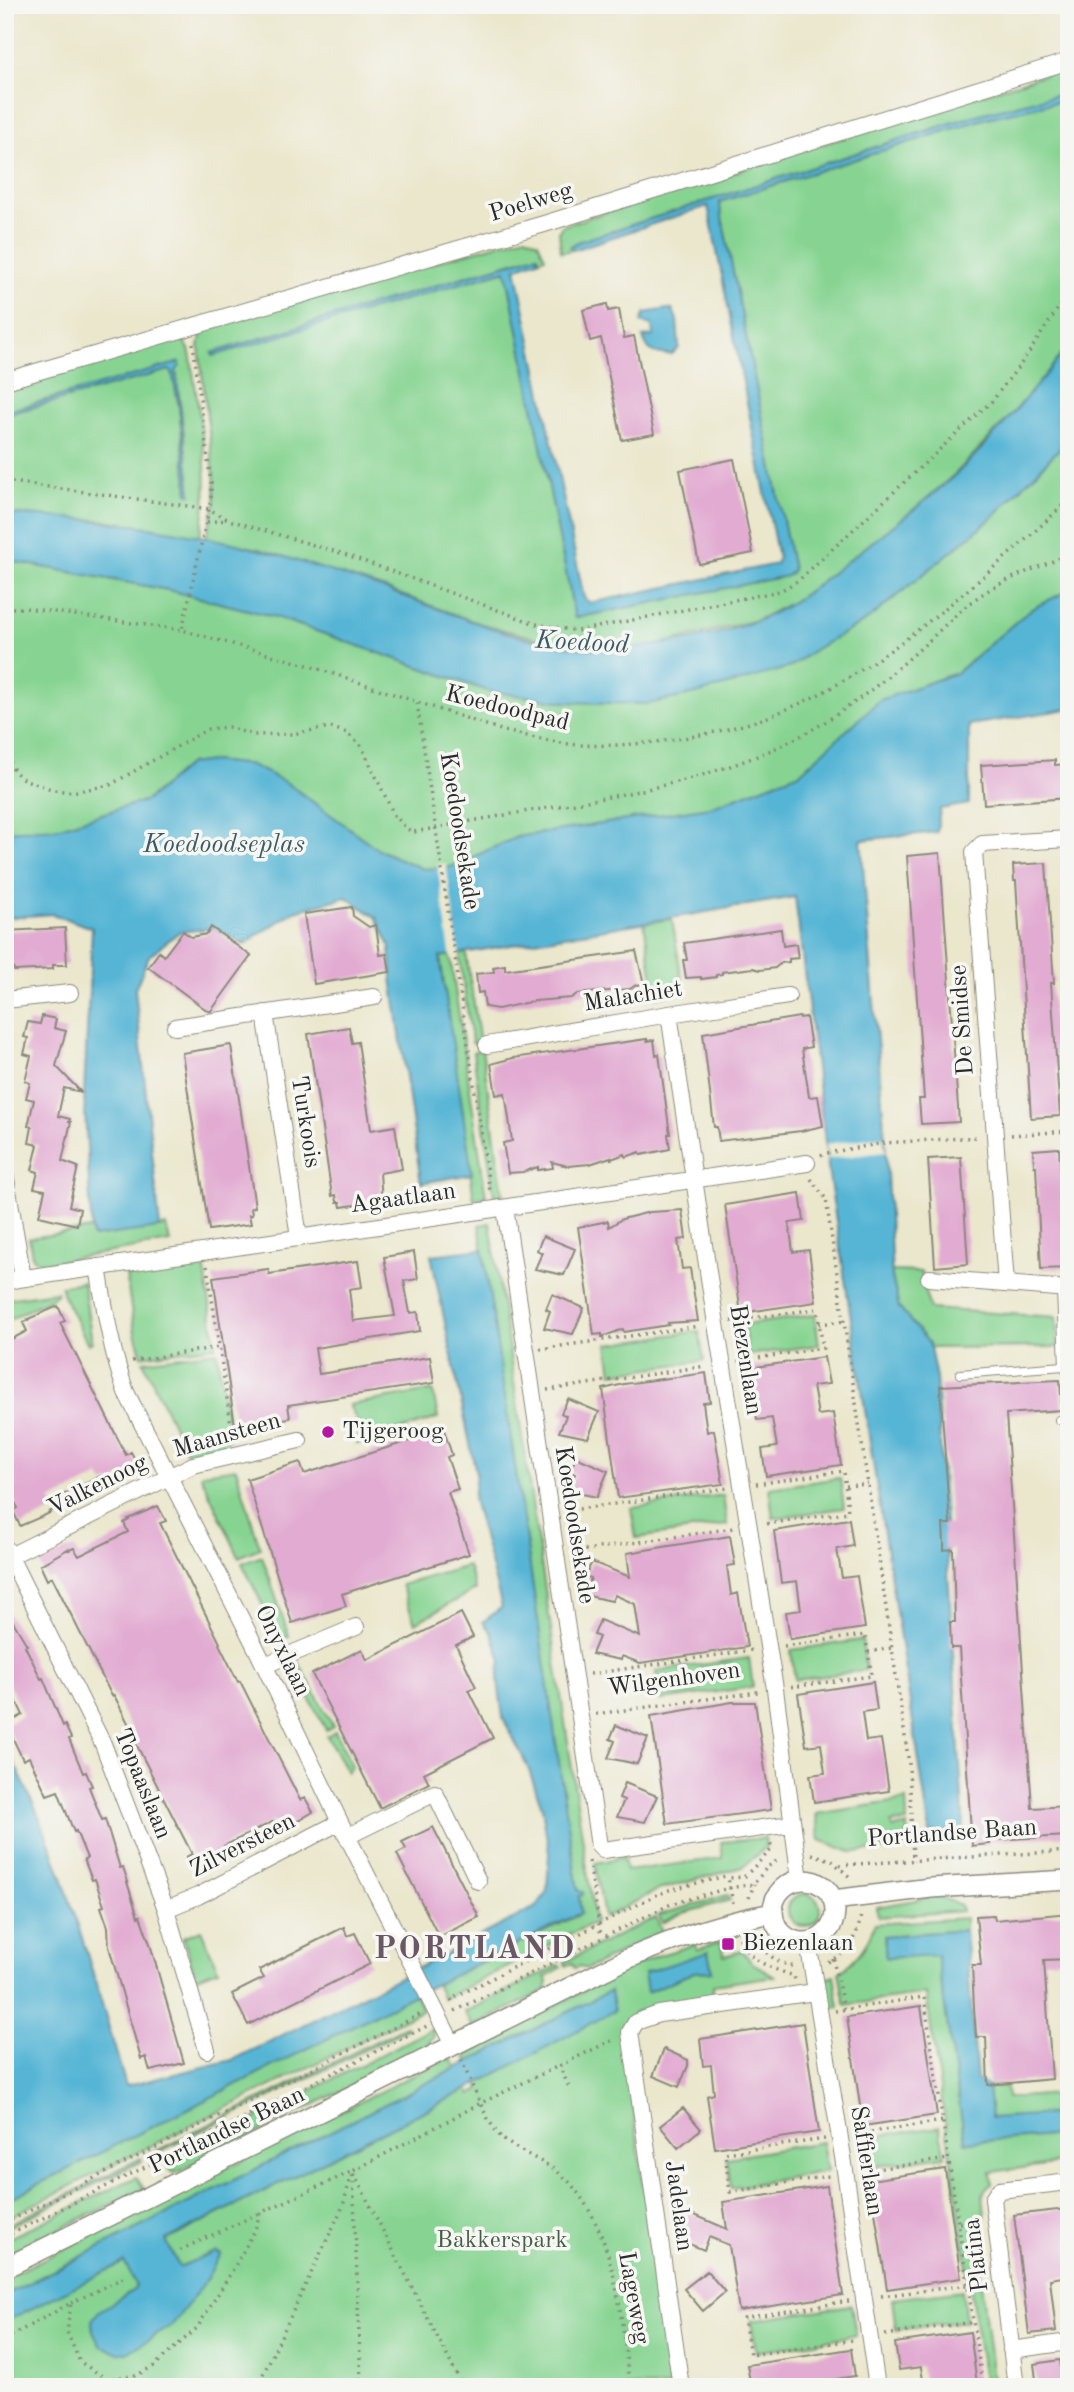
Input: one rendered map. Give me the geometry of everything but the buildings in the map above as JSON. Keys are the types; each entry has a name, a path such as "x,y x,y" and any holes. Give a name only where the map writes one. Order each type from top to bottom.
{"street":[{"name":"Poelweg","path":"5,381 544,224 1069,61"},
{"name":"De Smidse","path":"1006,1284 974,852 982,844 1069,839"},
{"path":"5,1000 69,993"},
{"name":"Malachiet","path":"487,1045 788,996"},
{"path":"176,1027 374,997"},
{"name":"Turkoois","path":"265,1013 299,1237"},
{"name":"Biezenlaan","path":"669,1014 722,1364 769,1648 800,1880"},
{"name":"Agaatlaan","path":"5,1281 807,1163"},
{"path":"5,1173 23,1278"},
{"name":"Koedoodsekade","path":"505,1208 601,1849 641,1846 791,1824"},
{"name":"Onyxlaan","path":"98,1267 107,1326 116,1365 126,1392 435,2009 462,2049"},
{"path":"929,1278 1065,1289"},
{"name":"Maansteen","path":"169,1476 193,1465 299,1440"},
{"name":"Valkenoog","path":"8,1552 169,1476"},
{"name":"Topaaslaan","path":"8,1552 103,1744 166,1909 207,2050"},
{"path":"265,1665 356,1626"},
{"name":"Zilversteen","path":"166,1909 344,1829 435,1793 478,1881"},
{"path":"833,1900 931,1888 1069,1880"},
{"path":"792,1882 816,1882 829,1892 833,1900 833,1923 823,1936 808,1942 795,1941 784,1935 776,1926 773,1905 780,1891 792,1882"},
{"name":"Portlandse Baan","path":"5,2268 462,2049 653,1948 691,1933 773,1913"},
{"name":"Saffierlaan","path":"808,1942 877,2387"},
{"path":"630,2032 636,2022 659,2014 815,1992"},
{"name":"Jadelaan","path":"630,2032 681,2387"},
{"name":"Platina","path":"1016,2387 993,2199 999,2190 1069,2182"},
{"path":"1012,2350 1069,2342"}],"lane":[{"path":"1065,1289 1064,1366 1069,1375"},
{"path":"960,1374 1064,1366"},
{"path":"1059,1420 1069,1419"}],"path":[{"path":"5,481 209,509 229,520 344,554 536,624 578,631 780,591 799,580 992,401 1026,357 1069,292"},
{"path":"181,630 209,509 211,483 190,326"},
{"name":"Koedoodpad","path":"5,608 24,608 181,630 307,665 504,731 582,745 627,744 676,738 742,724 784,711 823,692 907,639 1038,530 1069,499"},
{"path":"206,522 229,520"},
{"path":"5,748 14,771 23,779 54,790 72,792 110,785 208,729 228,727 253,735 293,734 330,727 346,733 362,747 386,803 400,823 414,832 436,828 674,782 774,749 830,719 905,662 978,597 1069,554"},
{"name":"Koedoodsekade","path":"417,703 456,965"},
{"path":"827,1153 884,1143"},
{"path":"807,1163 811,1179 826,1199 909,1763 913,1861"},
{"path":"204,1251 235,1454"},
{"path":"526,1351 817,1309 823,1348 531,1393"},
{"path":"819,1324 844,1321"},
{"path":"116,1365 220,1347"},
{"path":"550,1513 844,1471 848,1511 556,1554"},
{"path":"845,1486 868,1484"},
{"name":"Wilgenhoven","path":"574,1677 865,1636 872,1676 579,1716"},
{"path":"868,1652 892,1648"},
{"name":"Portlandse Baan","path":"839,1865 1069,1851"},
{"path":"796,1854 767,1867 754,1884 750,1895 748,1917 754,1937 774,1959 792,1966 812,1967 833,1959 849,1946 855,1937 861,1918 860,1897"},
{"name":"Portlandse Baan","path":"796,1854 814,1854 839,1865 852,1879 860,1897"},
{"name":"Portlandse Baan","path":"5,2238 451,1999 599,1924 665,1892 726,1876 729,1878"},
{"name":"Portlandse Baan","path":"5,2223 435,2009 457,2010 671,1904 754,1884"},
{"path":"599,1924 601,1937"},
{"path":"833,1959 844,2010"},
{"path":"818,2012 924,1997 983,2387"},
{"path":"451,1999 457,2010 462,2049"},
{"path":"180,2250 353,2171 481,2103 630,2032"},
{"name":"Lageweg","path":"462,2049 475,2093 501,2137 567,2179 597,2221 613,2264 630,2387"},
{"path":"559,2065 569,2087"},
{"path":"943,2121 725,2153 725,2173 730,2193 845,2173 948,2160"},
{"path":"351,2387 360,2384 353,2171"},
{"path":"257,2387 343,2206 353,2171"},
{"path":"353,2171 463,2387"},
{"path":"71,2303 67,2332 80,2362 107,2379 136,2375 154,2367 197,2328 255,2230 260,2213"},
{"path":"958,2223 995,2217"},
{"path":"5,2339 124,2278"},
{"path":"967,2285 864,2298 744,2318 746,2337 750,2355 973,2322"}],"green space":[{"path":"1069,67 1069,92 935,128 578,242 572,245 573,250 561,252 559,231 562,226"},
{"path":"1069,99 1069,346 1018,408 955,474 899,522 795,601 757,620 647,647 570,647 478,623 386,589 259,549 206,538 215,503 215,483 199,347 202,329 526,236 538,242 545,257 538,260 536,255 212,353 213,355 506,270 575,618 790,574 793,570 719,202 987,118"},
{"path":"180,335 191,358 204,448 204,517 199,537 111,521 5,514 5,415 169,370 172,372 179,407 188,494 191,494 177,368 69,393 5,412 5,387"},
{"path":"1069,435 1069,590 1031,609 956,673 880,700 800,773 710,807 517,837 451,867 423,869 379,850 287,783 251,765 212,761 189,764 147,800 57,828 5,831 5,560 168,590 276,617 488,691 566,702 647,704 790,667 817,648 866,621 992,518 1058,450"},
{"path":"672,919 684,992 656,997 644,923"},
{"path":"466,953 480,1043 474,1044 459,954"},
{"path":"450,955 486,1197 474,1199 440,957"},
{"path":"482,1049 503,1195 494,1196 473,1052"},
{"path":"490,1223 595,1922 443,1999 436,1984 581,1914 579,1896 582,1892 578,1892 479,1225"},
{"path":"166,1226 170,1242 47,1263 37,1261 32,1256 29,1238 91,1229 92,1237"},
{"path":"204,1264 216,1346 142,1356 135,1333 126,1275"},
{"path":"891,1271 922,1272 922,1282 930,1309 1056,1317 1058,1347 929,1348 929,1343 899,1308"},
{"path":"83,1282 92,1342 88,1344 61,1286"},
{"path":"57,1292 57,1295 5,1322 5,1299"},
{"path":"815,1315 819,1345 748,1355 744,1325"},
{"path":"699,1331 704,1361 612,1373 608,1344"},
{"path":"217,1351 230,1437 226,1443 186,1452 180,1440 184,1446 186,1444 183,1437 179,1438 143,1361"},
{"path":"433,1391 438,1418 357,1444 359,1425 349,1405"},
{"path":"236,1468 260,1548 239,1557 201,1476 203,1473"},
{"path":"840,1478 844,1508 773,1518 769,1488"},
{"path":"723,1495 727,1525 636,1538 631,1508"},
{"path":"262,1556 289,1636 280,1640 242,1563"},
{"path":"468,1566 475,1590 415,1623 401,1585"},
{"path":"862,1640 866,1670 795,1680 791,1650"},
{"path":"749,1658 753,1687 661,1700 657,1671"},
{"path":"297,1663 333,1726 326,1730 293,1667"},
{"path":"335,1731 352,1766 347,1772 327,1736"},
{"path":"906,1800 907,1822 891,1823 892,1828 907,1826 908,1848 851,1852 820,1840 816,1814"},
{"path":"765,1838 766,1847 743,1867 658,1890 604,1918 595,1863 624,1857 626,1871 723,1858 721,1842"},
{"path":"804,1894 816,1898 820,1910 816,1922 804,1926 792,1922 788,1910 792,1898"},
{"path":"728,1895 730,1900 680,1914 662,1923 659,1915"},
{"path":"937,1896 961,1905 962,1911 878,1917 877,1907"},
{"path":"656,1917 662,1932 587,1969 580,1966 575,1968 572,1963 566,1966 564,1962"},
{"path":"965,1918 965,1930 884,1936 886,1958 937,1954 965,2142 1069,2135 1069,2162 991,2172 992,2184 985,2189 983,2195 985,2217 973,2219 994,2387 985,2387 926,1994 845,2005 839,1972 861,1951 874,1924"},
{"path":"201,1930 218,1969 196,1978 183,1937"},
{"name":"Bakkerspark","path":"720,1942 724,1956 743,1951 751,1962 775,1976 713,1985 713,2000 635,2012 623,2030 670,2387 5,2387 5,2317 124,2262 136,2284 135,2289 92,2320 93,2331 100,2343 212,2253 179,2267 165,2241 468,2089 470,2094 481,2089 479,2083 610,1992 468,2062 465,2056 485,2045 484,2042 657,1956 696,1944 697,1950","holes":["708,1952 712,1971 694,1972 647,1992"]},
{"path":"559,1965 561,1968 545,1977 548,1982 546,1990 473,2027 465,2012"},
{"path":"834,1975 839,2007 826,2008 825,1978"},
{"path":"415,1994 423,2010 5,2219 5,2201"},
{"path":"406,2026 407,2029 147,2158 146,2156"},
{"path":"433,2028 434,2035 425,2049 179,2172 174,2173 169,2169 167,2164"},
{"path":"450,2057 457,2068 5,2295 5,2283 10,2281 9,2276"},
{"path":"1006,2086 1007,2098 1069,2093 1069,2113 991,2119 988,2087"},
{"path":"939,2127 945,2156 872,2167 867,2137"},
{"path":"822,2142 827,2171 731,2188 727,2158"},
{"path":"141,2158 142,2161 5,2229 5,2226"},
{"path":"136,2177 144,2189 5,2255 5,2240"},
{"path":"962,2290 966,2321 896,2330 892,2299"},
{"path":"851,2305 856,2335 756,2352 751,2321"}],"water":[{"path":"1069,92 1069,99 987,118 719,202 793,570 787,576 575,618 506,270 213,356 212,353 538,255 538,260 516,268 584,598 590,603 776,564 778,558 708,206 573,250 570,247 578,242 980,114"},
{"path":"673,310 677,320 679,348 672,354 657,353 647,347 643,337 653,336 652,325 641,322 645,313"},
{"path":"1069,346 1069,435 1058,450 992,518 866,621 817,648 790,667 696,694 647,704 566,702 488,691 276,617 168,590 5,560 5,514 102,521 197,535 260,550 363,582 497,630 552,644 622,649 693,639 756,621 814,587 941,487 969,461"},
{"path":"180,362 176,371 191,494 188,494 179,407 172,372 169,370 5,415 5,412"},
{"name":"Koedoodseplas","path":"1069,590 1069,709 969,725 969,804 940,809 937,832 861,840 886,1152 892,1277 899,1308 929,1343 936,1378 964,1830 930,1833 830,1182 795,897 440,957 472,1174 421,1183 392,978 390,946 377,918 346,897 295,911 244,944 215,928 179,932 149,956 135,989 160,1228 92,1237 84,1094 92,928 52,914 5,918 5,831 57,828 147,800 189,764 212,761 251,765 287,783 379,850 423,869 451,867 517,837 710,807 800,773 880,700 956,673 1031,609"},
{"path":"483,1249 578,1891 583,1892 583,1895 579,1896 581,1913 5,2201 5,1744 37,1812 63,1879 126,2086 232,2060 538,1906 547,1891 549,1853 542,1807 527,1765 503,1718 498,1680 501,1660 492,1634 483,1622 502,1607 473,1499 476,1473 431,1255"},
{"path":"965,1930 977,2080 988,2087 991,2118 1069,2113 1069,2135 965,2142 937,1955 886,1958 884,1936"},
{"path":"708,1952 712,1971 694,1972 647,1992 644,1973"},
{"path":"610,1991 614,2011 468,2089 166,2240 179,2267 216,2252 221,2254 202,2286 172,2325 127,2353 101,2346 93,2331 92,2320 99,2311 135,2289 136,2284 124,2262 5,2322 5,2295"}],"pier":[{"path":"437,864 446,864 460,958 451,959"},
{"path":"883,1136 886,1152 828,1159 826,1144"}],"place":[{"name":"Tijgeroog","path":"328,1432"},
{"name":"Biezenlaan","path":"728,1944"}],"district":[{"name":"PORTLAND","path":"475,1950"}],"water label":[{"name":"Koedood","path":"582,643"}]}
